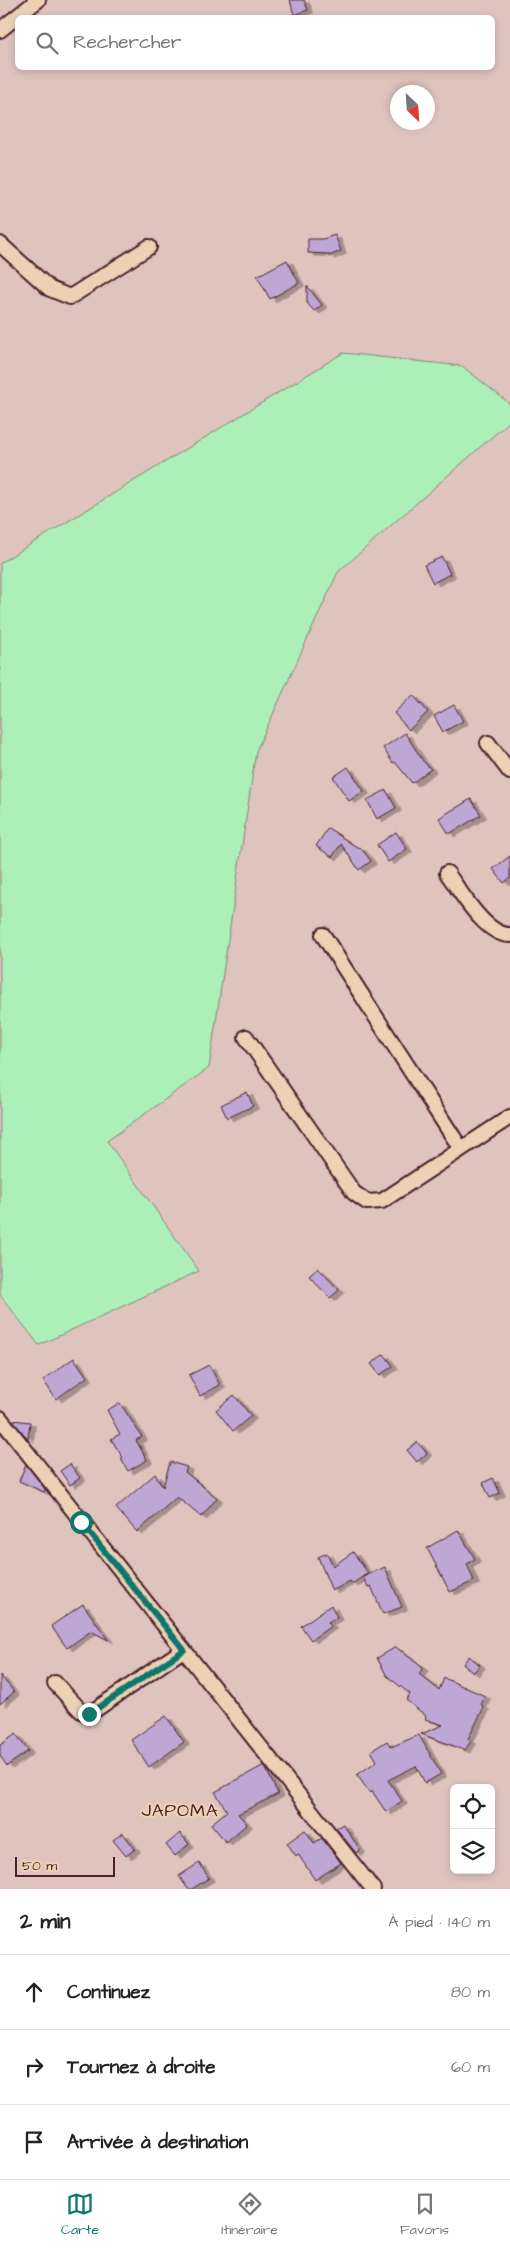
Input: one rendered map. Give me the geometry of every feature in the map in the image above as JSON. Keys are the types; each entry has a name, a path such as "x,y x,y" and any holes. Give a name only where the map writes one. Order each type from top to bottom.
{"street":[{"path":"19,15 38,0"},
{"path":"0,30 15,18"},
{"path":"0,244 50,290 70,297 149,247"},
{"path":"488,743 510,772"},
{"path":"447,873 486,925 500,935 510,935"},
{"path":"323,935 461,1148"},
{"path":"246,1037 354,1193 368,1202 382,1201 510,1116"},
{"path":"0,1418 373,1889"},
{"path":"55,1683 82,1711 89,1714 184,1650"}],"green space":[{"path":"343,353 462,366 510,404 510,421 338,572 256,751 209,1068 107,1141 199,1271 39,1345 0,1295 0,563"}],"building":[{"path":"290,0 304,0 308,10 294,15"},
{"path":"335,235 341,251 329,256 328,254 308,253 308,239 323,239"},
{"path":"287,260 299,283 270,299 257,276"},
{"path":"307,286 322,305 314,311 307,303"},
{"path":"442,557 450,574 433,583 424,565"},
{"path":"413,695 428,712 409,730 394,713"},
{"path":"454,705 463,721 443,732 434,716"},
{"path":"405,733 423,761 431,769 412,783 395,762 393,763 383,748"},
{"path":"348,767 364,791 349,801 333,777"},
{"path":"386,790 396,808 377,819 367,800"},
{"path":"471,799 481,815 449,834 439,818"},
{"path":"328,828 358,848 360,847 371,861 359,870 341,844 332,857 316,846"},
{"path":"396,832 407,849 388,862 377,845"},
{"path":"510,856 510,878 504,883 493,869"},
{"path":"247,1092 253,1106 227,1118 221,1105"},
{"path":"318,1268 339,1290 330,1298 309,1276"},
{"path":"384,1354 393,1366 380,1375 371,1364"},
{"path":"74,1358 87,1377 56,1399 43,1380"},
{"path":"209,1365 220,1385 200,1396 189,1375"},
{"path":"234,1395 251,1416 233,1431 216,1410"},
{"path":"120,1403 142,1437 136,1440 147,1460 128,1471 121,1459 123,1458 111,1439 120,1434 107,1410"},
{"path":"12,1420 30,1422 28,1439"},
{"path":"417,1442 427,1453 417,1462 407,1450"},
{"path":"170,1462 187,1467 185,1472 217,1498 201,1517 177,1497 137,1532 116,1508 155,1474 163,1487"},
{"path":"26,1464 45,1489 44,1492 19,1481"},
{"path":"70,1464 80,1478 70,1485 60,1471"},
{"path":"493,1478 500,1493 490,1498 483,1483"},
{"path":"458,1530 475,1559 467,1564 474,1581 450,1592 427,1548"},
{"path":"353,1552 368,1573 352,1584 350,1581 332,1591 318,1557 327,1553 333,1566"},
{"path":"385,1567 402,1607 383,1614 371,1586 368,1587 363,1577"},
{"path":"83,1604 108,1640 91,1631 67,1648 51,1626"},
{"path":"331,1605 337,1617 328,1622 331,1626 311,1640 301,1626"},
{"path":"396,1647 423,1668 419,1674 439,1690 444,1678 485,1696 481,1705 484,1707 468,1739 471,1741 465,1750 421,1734 443,1725 425,1719 426,1716 406,1700 410,1694 387,1676 377,1658"},
{"path":"469,1656 480,1665 473,1673 463,1664"},
{"path":"0,1675 14,1692 0,1704"},
{"path":"166,1716 184,1742 149,1767 131,1740"},
{"path":"16,1734 28,1751 7,1766 0,1756 0,1745"},
{"path":"419,1735 441,1774 425,1783 416,1766 388,1780 402,1801 386,1812 372,1791 370,1793 357,1775 377,1761 371,1751 387,1741 391,1747"},
{"path":"264,1765 278,1794 238,1814 247,1824 226,1842 211,1824 227,1811 215,1792"},
{"path":"343,1824 360,1850 356,1853 336,1828"},
{"path":"305,1830 314,1843 322,1838 341,1863 315,1880 298,1854 296,1856 287,1843"},
{"path":"123,1833 135,1849 126,1856 113,1840"},
{"path":"180,1833 189,1844 175,1856 166,1845"},
{"path":"199,1863 209,1878 192,1889 188,1889 179,1876"}],"district":[{"name":"JAPOMA","path":"180,1810"}],"route":[{"path":"81,1522 184,1650 94,1713 89,1714"}]}
